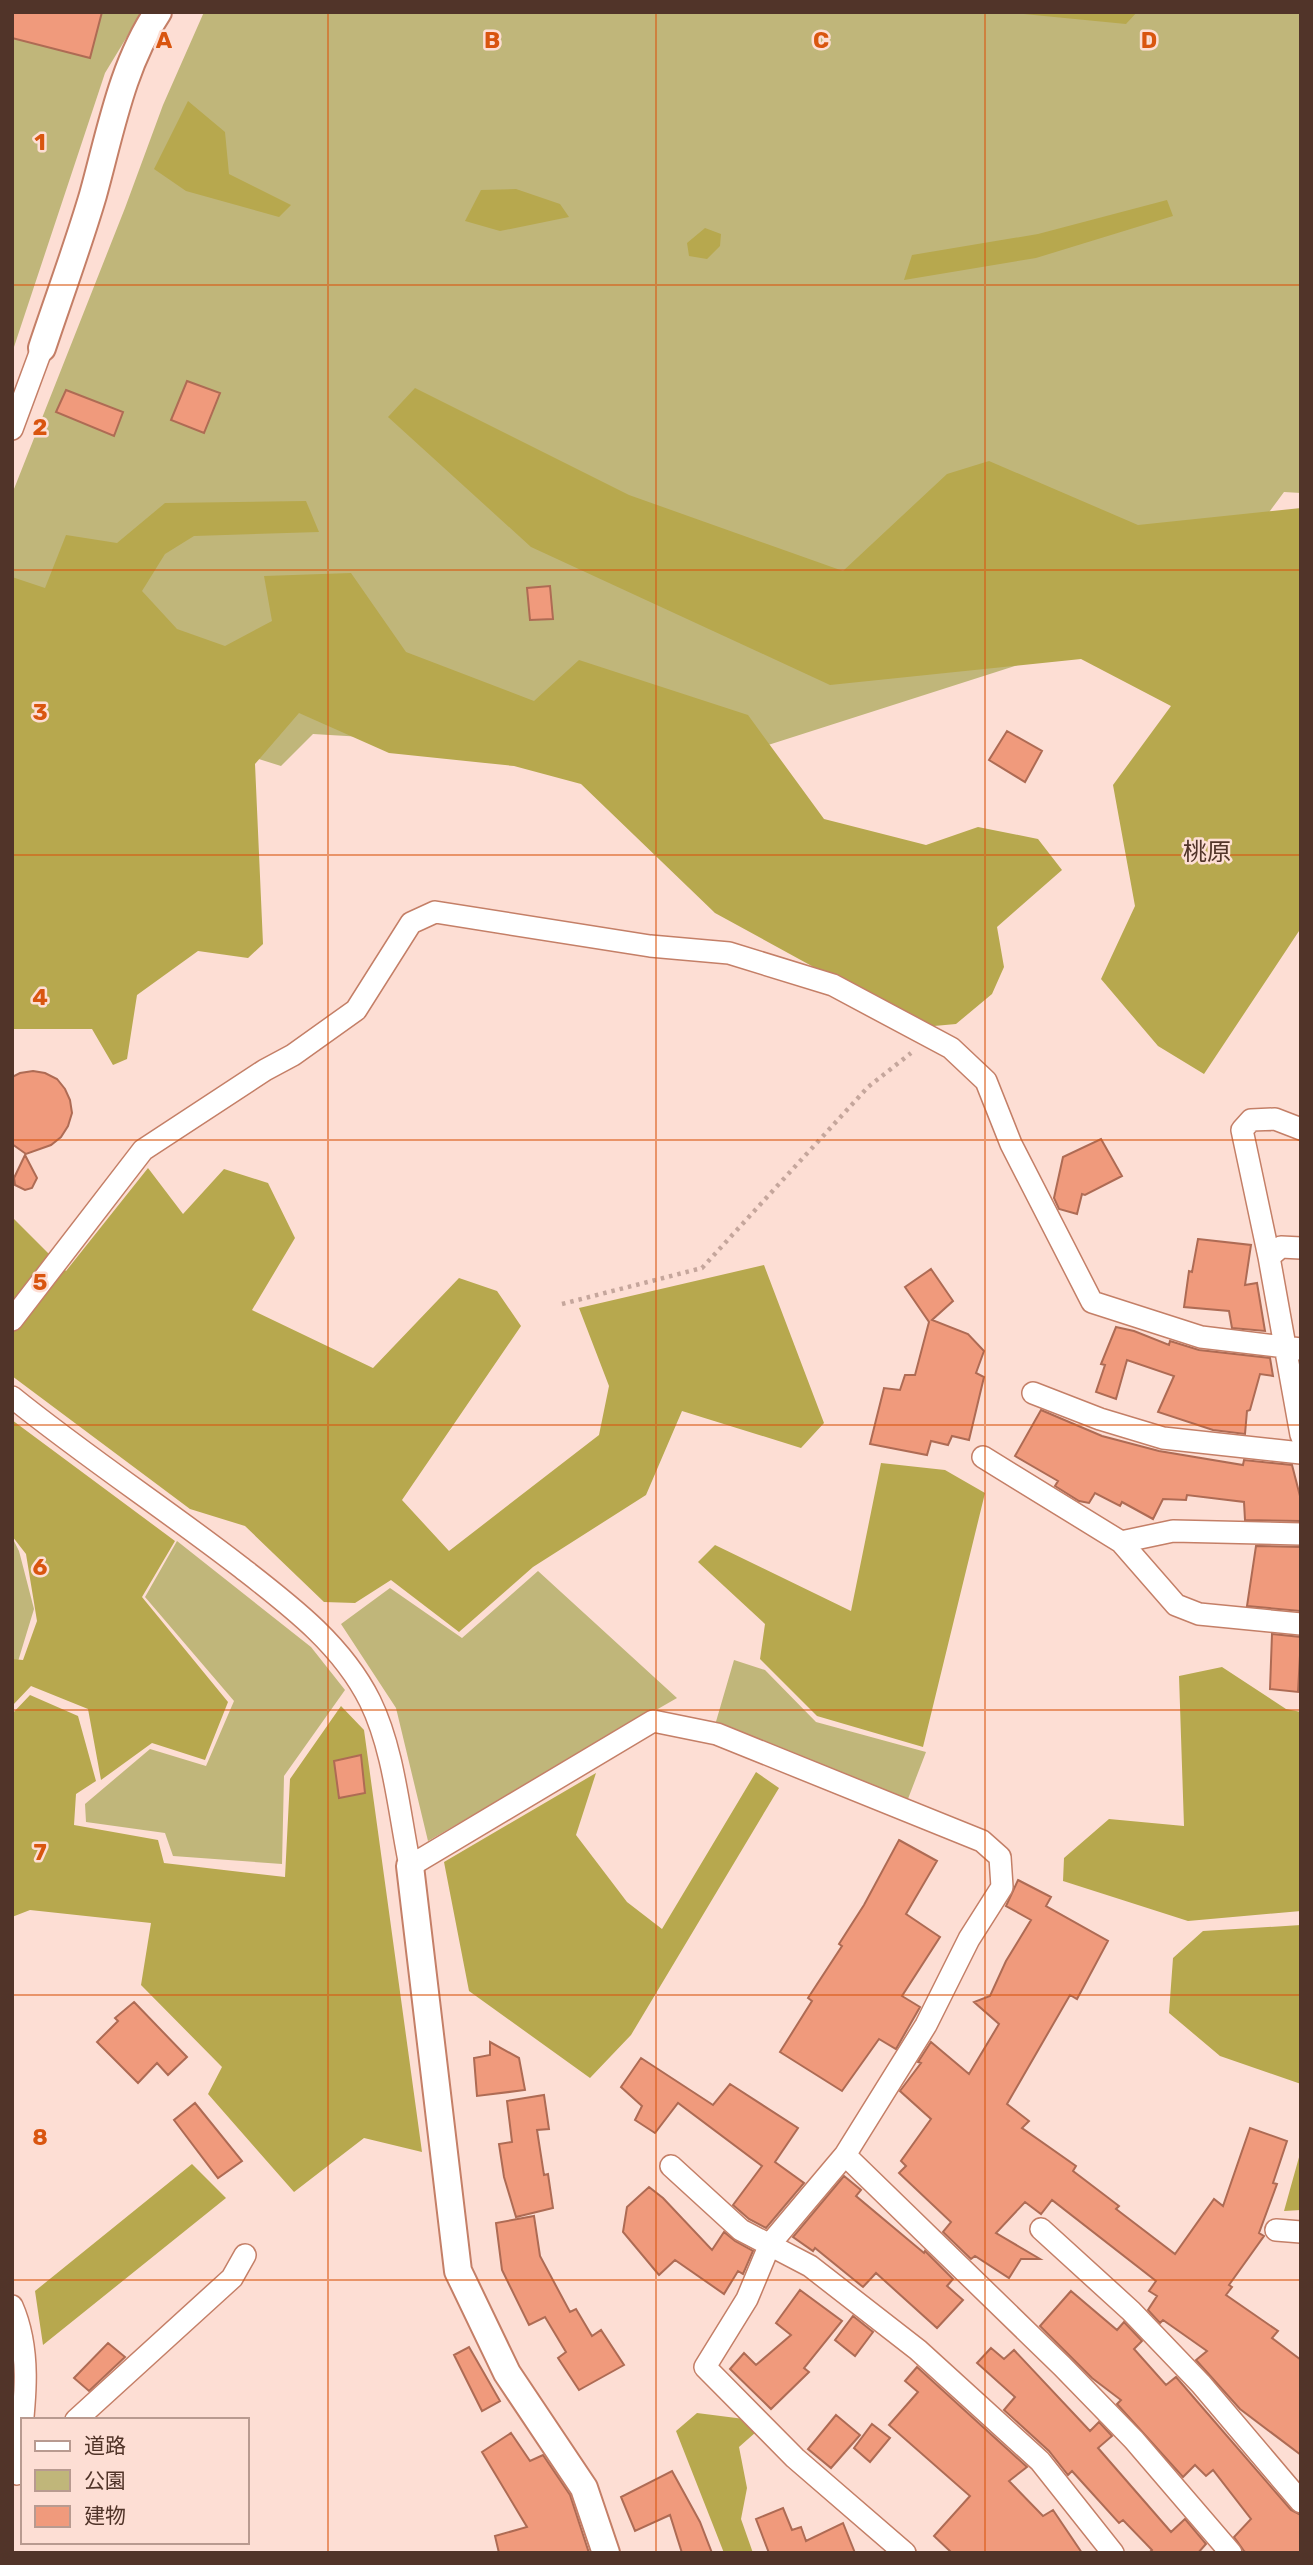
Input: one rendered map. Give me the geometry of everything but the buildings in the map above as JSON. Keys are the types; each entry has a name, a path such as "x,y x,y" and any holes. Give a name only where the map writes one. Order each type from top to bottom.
{"street":[{"path":"12,429 84,226 130,70 158,12"},
{"path":"12,1320 142,1150 265,1070 293,1055 356,1010 411,923 435,912 650,946 729,953 833,985 951,1048 986,1081 1011,1144 1092,1302 1201,1337 1292,1348"},
{"path":"1301,1129 1275,1119 1251,1120 1242,1130 1292,1348 1301,1435"},
{"path":"1269,1257 1281,1247 1301,1248"},
{"path":"1033,1393 1100,1419 1163,1438 1301,1453"},
{"path":"12,1397 117,1477 178,1518 274,1593 318,1631 348,1665 369,1701 384,1736 410,1866 458,2271 506,2373 584,2488 606,2553"},
{"path":"983,1457 1121,1542 1176,1605 1199,1614 1301,1624"},
{"path":"1121,1542 1173,1531 1301,1534"},
{"path":"410,1866 653,1721 717,1734 982,1841 1000,1857 1002,1887 969,1939 926,2025 845,2155 771,2244 747,2299 705,2367 795,2458 905,2553"},
{"path":"845,2155 1134,2440 1231,2553"},
{"path":"671,2166 741,2230 810,2266 918,2350 1040,2461 1113,2553"},
{"path":"1041,2229 1131,2311 1201,2384 1301,2502"},
{"path":"1276,2230 1301,2232"},
{"path":"78,2418 232,2278 245,2255"},
{"path":"12,2306 18,2319 26,2368 22,2418"},
{"path":"17,2473 21,2426"}],"path":[{"path":"562,1304 702,1268 868,1087 931,1038"}],"green space":[{"path":"12,12 142,12 105,73 12,353"},
{"path":"204,12 1301,12 1301,493 1284,492 1199,607 765,746 413,740 313,734 281,766 12,682 12,494 163,105"},
{"path":"12,1537 19,1551 34,1609 12,1681"},
{"path":"177,1541 311,1647 345,1690 284,1776 282,1864 173,1856 165,1833 86,1822 85,1804 150,1749 206,1766 234,1701 145,1597"},
{"path":"538,1571 677,1698 428,1841 396,1708 341,1624 390,1588 462,1638"},
{"path":"734,1660 765,1670 816,1722 926,1752 906,1804 715,1725"}],"shaded area":[{"path":"1002,12 1137,12 1126,24"},
{"path":"188,101 225,132 229,174 291,205 279,217 186,191 154,169"},
{"path":"516,189 560,204 569,217 500,231 465,221 481,190"},
{"path":"1167,200 1173,216 1036,258 904,280 912,255 1038,234"},
{"path":"705,228 721,234 720,246 707,259 689,256 687,243"},
{"path":"415,388 629,495 843,571 947,474 989,461 1138,525 1301,508 1301,928 1204,1074 1158,1046 1101,979 1135,906 1113,785 1171,706 1081,659 830,685 531,547 388,417"},
{"path":"306,501 319,532 194,536 165,554 142,591 177,629 225,646 272,621 264,576 351,573 406,652 534,701 579,660 748,715 824,819 926,845 978,827 1038,839 1062,870 997,927 1004,967 992,994 956,1024 923,1027 715,913 581,784 514,766 389,753 299,713 255,764 263,944 248,958 198,951 137,995 127,1059 113,1065 92,1029 12,1029 12,577 45,588 66,535 117,543 165,503"},
{"path":"148,1168 183,1214 224,1169 268,1183 295,1238 252,1310 373,1368 459,1278 497,1291 521,1326 402,1500 449,1551 599,1435 609,1386 579,1308 764,1265 824,1423 801,1448 682,1411 646,1495 533,1567 459,1632 391,1580 355,1603 324,1602 245,1526 190,1509 12,1376 12,1217 66,1271"},
{"path":"12,1420 175,1541 142,1597 228,1702 205,1760 152,1743 101,1780 88,1709 31,1686 12,1706 12,1659 23,1660 37,1621 26,1554 12,1536"},
{"path":"881,1463 945,1470 985,1493 923,1747 817,1716 760,1659 765,1624 698,1562 715,1545 851,1611"},
{"path":"1222,1667 1286,1709 1301,1712 1301,1911 1188,1921 1063,1881 1064,1858 1109,1819 1184,1826 1179,1676"},
{"path":"30,1695 78,1716 96,1781 76,1794 74,1825 158,1840 164,1863 285,1877 290,1779 341,1706 364,1730 422,2152 364,2138 294,2192 208,2094 222,2067 141,1985 151,1923 30,1910 12,1917 12,1714"},
{"path":"756,1772 779,1788 631,2035 590,2078 469,1991 444,1862 596,1773 576,1835 627,1902 662,1929"},
{"path":"1301,1925 1301,2084 1220,2056 1169,2013 1173,1958 1203,1931"},
{"path":"1301,2150 1301,2210 1284,2211"},
{"path":"192,2164 226,2198 43,2345 35,2291"},
{"path":"697,2413 752,2420 756,2432 739,2447 747,2488 741,2519 753,2553 724,2553 676,2431"}],"district":[{"name":"桃原","path":"1207,852"}]}
